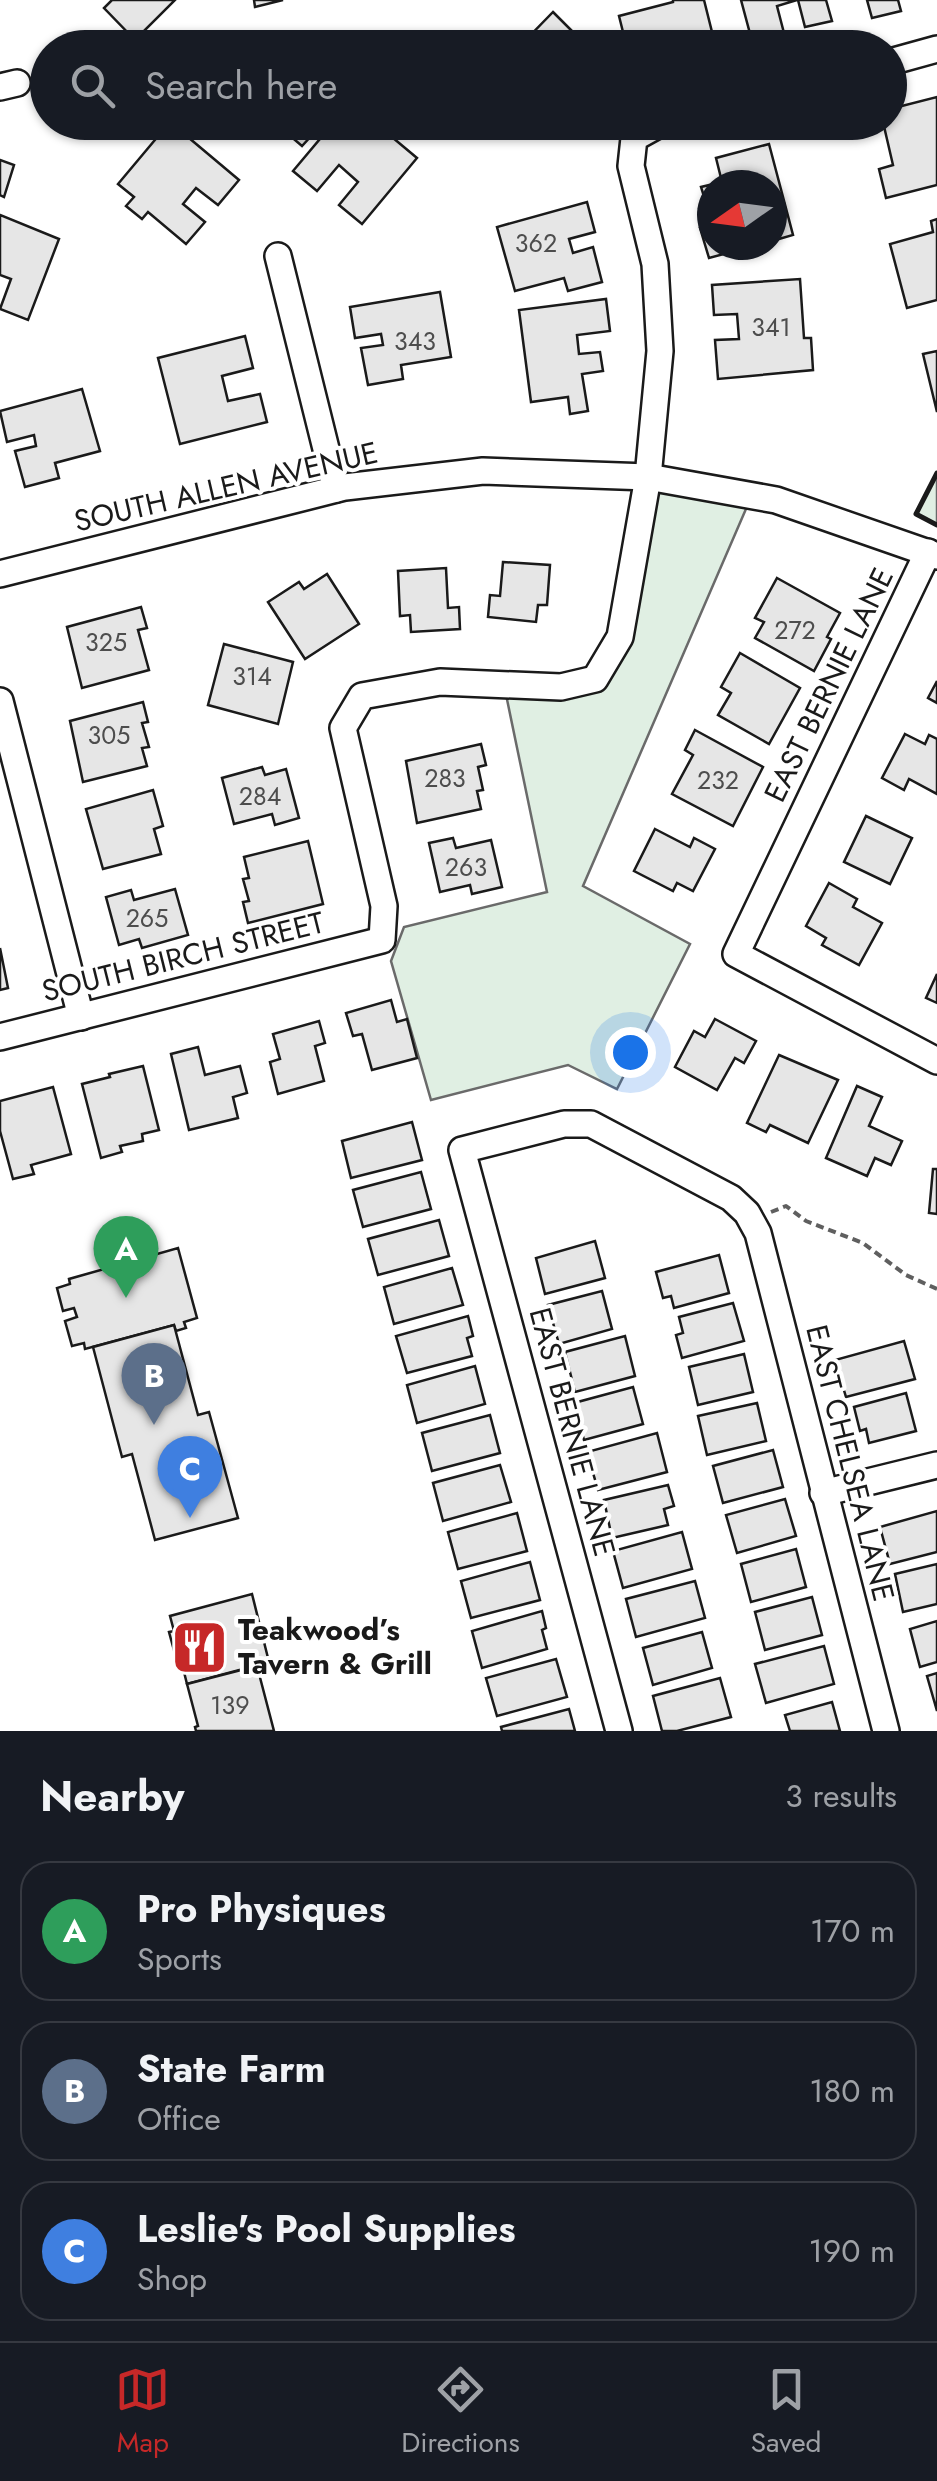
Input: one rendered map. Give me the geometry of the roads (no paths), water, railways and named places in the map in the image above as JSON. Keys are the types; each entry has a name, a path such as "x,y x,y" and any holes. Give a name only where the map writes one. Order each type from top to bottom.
{"street":[{"path":"907,57 937,49"},
{"path":"634,140 630,166 655,264 660,351 648,477"},
{"path":"278,256 336,489"},
{"name":"SOUTH ALLEN AVENUE","path":"0,574 336,489 483,472 648,477 776,500 933,554"},
{"name":"SOUTH BIRCH STREET","path":"0,1038 382,940 384,906 342,728 362,696 440,682 561,687 595,679 620,637 648,477"},
{"name":"EAST BERNIE LANE","path":"933,554 736,954 937,1061"},
{"path":"0,700 81,1017"},
{"name":"EAST CHELSEA LANE","path":"462,1150 564,1124 591,1124 731,1198 749,1216 758,1233 886,1731"},
{"name":"EAST BERNIE LANE","path":"462,1150 619,1731"},
{"path":"824,1493 937,1465"}],"place":[{"name":"Pro Physiques","path":"126,1298"},
{"name":"State Farm","path":"154,1425"},
{"name":"Leslie's Pool Supplies","path":"190,1518"},
{"name":"Teakwood’s Tavern & Grill","path":"199,1647"}]}
